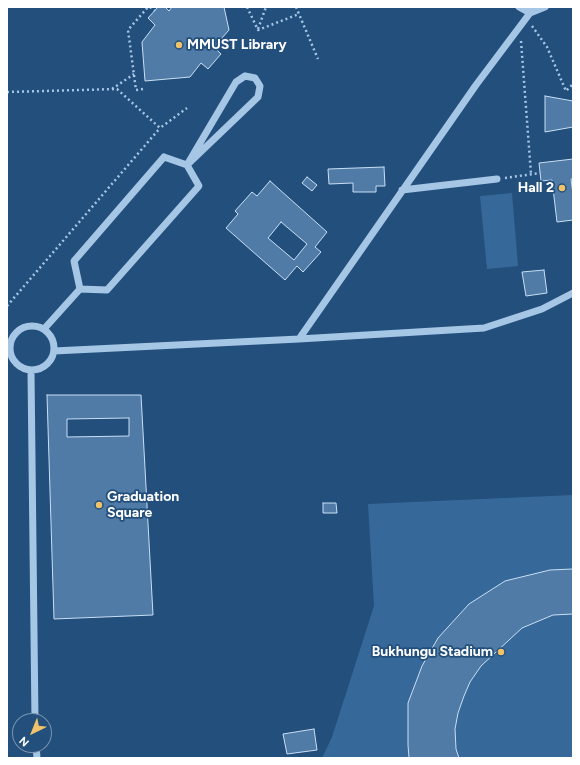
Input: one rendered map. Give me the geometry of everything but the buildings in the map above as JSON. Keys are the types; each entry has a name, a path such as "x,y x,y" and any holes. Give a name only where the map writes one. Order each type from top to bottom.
{"lane":[{"path":"520,7 529,13"},
{"path":"299,339 476,85 529,13 545,7"},
{"path":"245,76 255,78 260,86 258,97 187,165 236,82 245,76"},
{"path":"164,157 187,165 199,186 107,290 80,289 74,261 164,157"},
{"path":"402,190 497,179"},
{"path":"44,329 80,289"},
{"path":"54,351 484,328 542,309 573,293"},
{"path":"31,325 44,329 52,339 54,351 49,363 37,370 31,370 24,369 14,361 8,349 13,335 18,330 31,325"},
{"path":"31,370 35,713"}],"path":[{"path":"143,89 136,90 128,30 149,7 154,11"},
{"path":"247,7 258,30"},
{"path":"258,30 266,7"},
{"path":"296,7 318,59"},
{"path":"529,13 566,90 573,84"},
{"path":"258,30 299,14"},
{"path":"520,26 531,174"},
{"path":"111,89 134,73"},
{"path":"7,92 117,89 160,128"},
{"path":"7,306 160,128 187,108"},
{"path":"497,179 540,173"}],"shaded area":[{"path":"512,193 518,266 487,269 480,196"},
{"path":"573,495 573,758 322,758 332,737 374,606 368,504"}],"place":[{"name":"MMUST Library","path":"179,45"},
{"name":"Hall 2","path":"562,188"},
{"name":"Graduation Square","path":"99,505"},
{"name":"Bukhungu Stadium","path":"501,652"}]}
